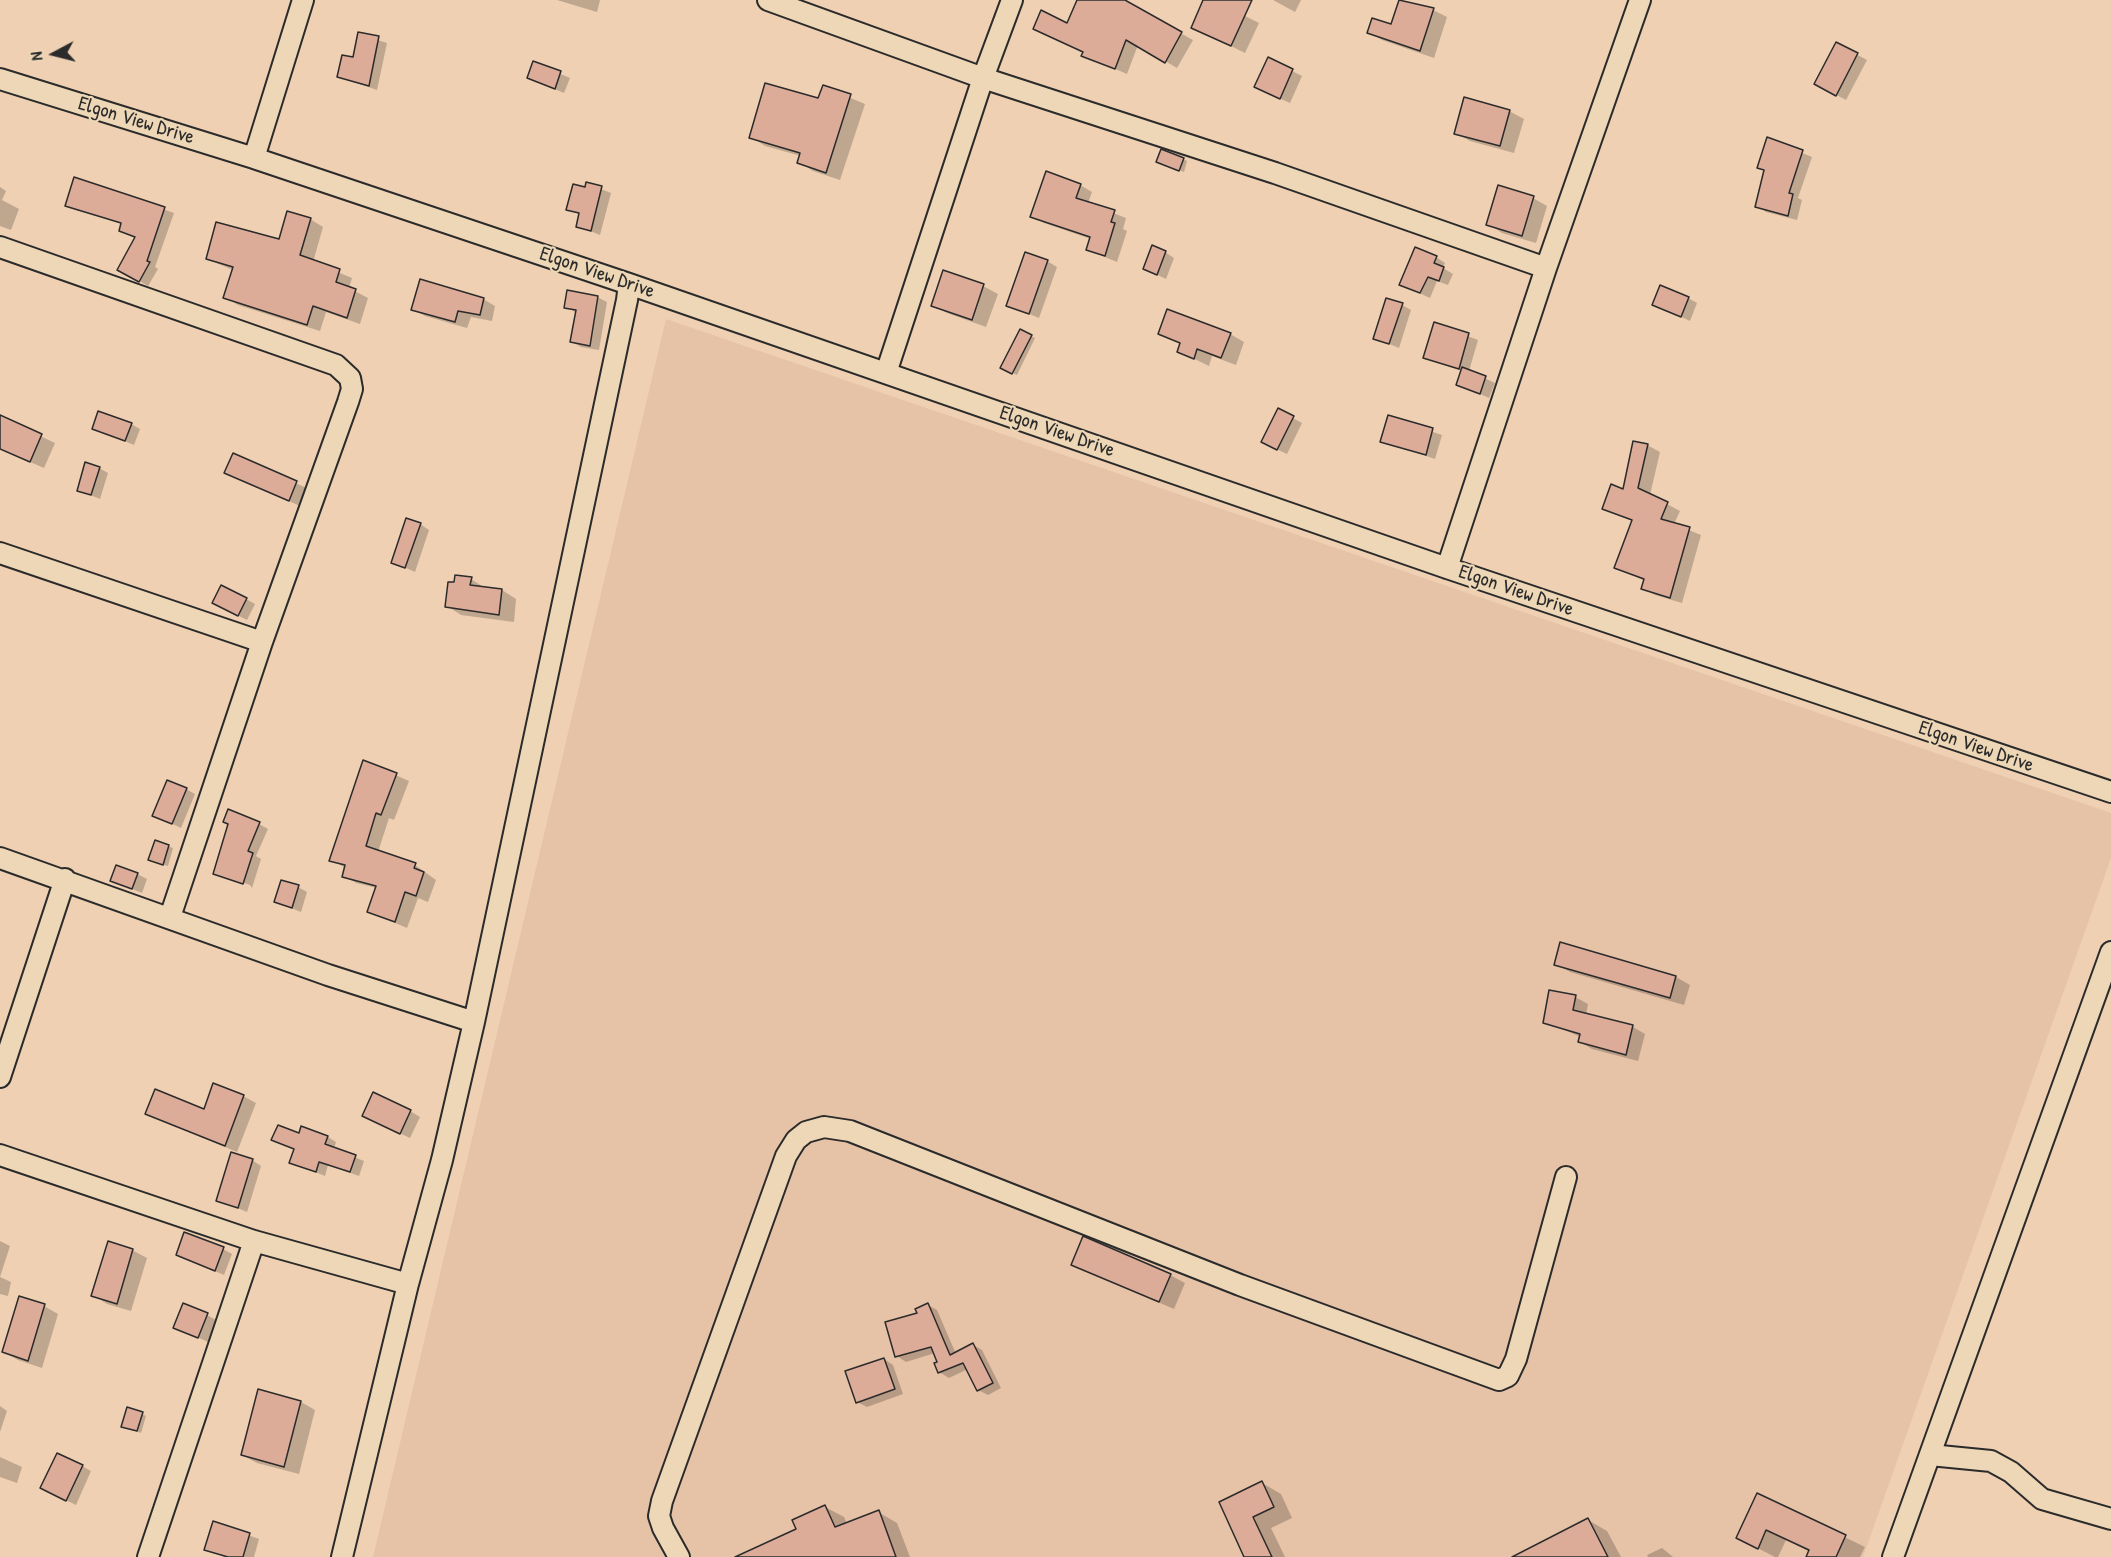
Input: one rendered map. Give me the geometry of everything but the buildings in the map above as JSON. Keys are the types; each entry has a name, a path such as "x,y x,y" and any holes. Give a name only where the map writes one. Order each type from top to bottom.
{"street":[{"path":"254,158 303,0"},
{"path":"768,0 983,78 1275,173 1546,268"},
{"path":"886,373 983,78 1012,0"},
{"path":"1447,568 1546,268 1640,0"},
{"name":"Elgon View Drive","path":"0,79 254,158 629,284 1447,568 2111,792"},
{"path":"0,247 336,365 350,378 351,389 348,402 262,642 170,917"},
{"path":"342,1557 408,1284 442,1160 474,1022 629,284"},
{"path":"0,553 262,642"},
{"path":"0,858 65,879 328,975 474,1022"},
{"path":"0,1077 65,879"},
{"path":"1893,1557 2111,952"},
{"path":"679,1557 659,1516 662,1501 786,1156 796,1140 806,1132 824,1127 850,1131 1240,1285 1499,1380 1508,1376 1516,1359 1566,1177"},
{"path":"0,1155 254,1241 408,1284"},
{"path":"148,1557 254,1241"},
{"path":"1930,1455 1991,1461 2011,1472 2042,1499 2111,1519"}],"shaded area":[{"path":"666,319 2111,813 2111,858 1863,1557 373,1557"}]}
